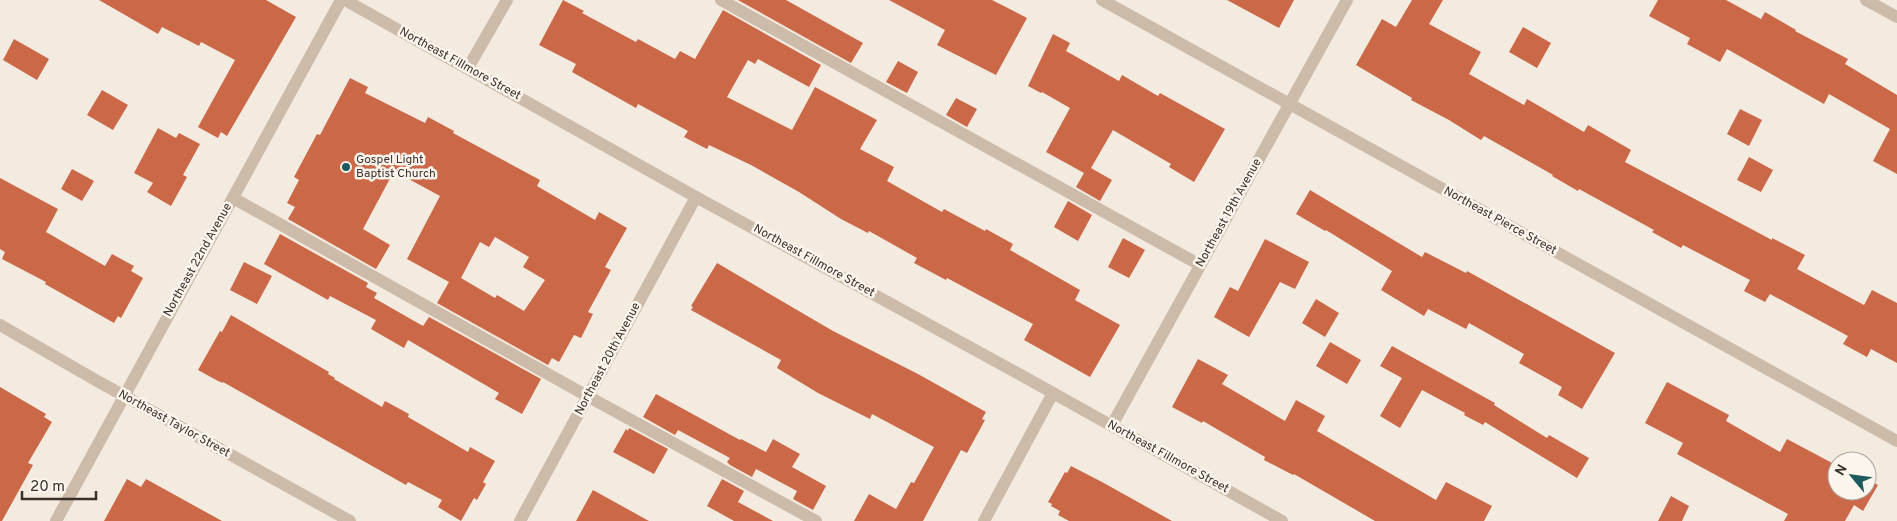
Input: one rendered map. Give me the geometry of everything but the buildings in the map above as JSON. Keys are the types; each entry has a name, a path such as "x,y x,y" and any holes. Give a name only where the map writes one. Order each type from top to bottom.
{"street":[{"name":"Northeast 22nd Avenue","path":"56,521 341,0"},
{"name":"Northeast Fillmore Street","path":"346,0 696,197 1282,521"},
{"path":"468,68 507,0"},
{"path":"721,0 1200,264"},
{"name":"Northeast Pierce Street","path":"1102,0 1897,442"},
{"name":"Northeast 19th Avenue","path":"1112,426 1347,0"},
{"path":"1866,0 1897,17"},
{"name":"Northeast 20th Avenue","path":"520,521 696,197"},
{"path":"233,198 589,397 816,521"},
{"name":"Northeast Taylor Street","path":"0,325 350,521"},
{"path":"984,521 1053,393"}],"place":[{"name":"Gospel Light Baptist Church","path":"346,167"}]}
